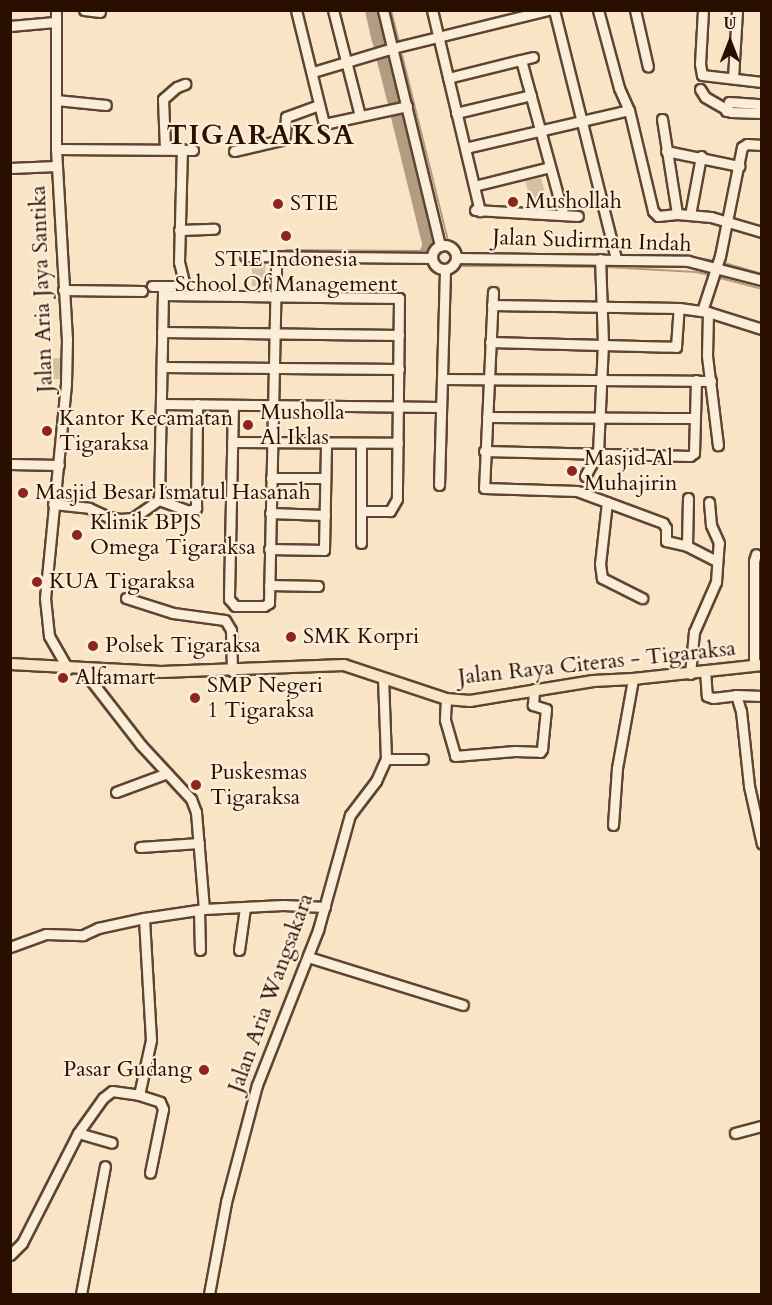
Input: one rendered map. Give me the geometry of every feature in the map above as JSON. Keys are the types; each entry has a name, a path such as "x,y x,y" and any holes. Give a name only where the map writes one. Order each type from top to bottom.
{"main road":[{"name":"Jalan Raya Citeras - Tigaraksa","path":"10,664 68,669 232,671 332,664 352,667 446,699 490,700 534,689 593,681 690,674 705,670 758,665"}],"street":[{"name":"Jalan Aria Jaya Santika","path":"56,10 56,149 67,339 66,384 46,576 46,615 49,636 68,669"},
{"path":"84,10 99,12"},
{"path":"296,10 313,72 322,121 327,125 406,106"},
{"path":"333,10 360,116"},
{"path":"383,10 440,246"},
{"path":"432,10 474,186 477,210 578,216"},
{"path":"313,72 348,64 393,48 548,10"},
{"path":"554,10 616,259"},
{"path":"598,10 619,88 629,110 652,211 658,216 690,214 762,232"},
{"path":"635,10 648,67"},
{"path":"703,10 701,73 706,76 762,82"},
{"path":"733,78 737,10"},
{"path":"10,26 56,22"},
{"path":"448,78 533,57"},
{"path":"521,60 563,214"},
{"path":"165,149 163,99 177,87 186,84"},
{"path":"700,89 705,98 726,111 761,113 761,104"},
{"path":"456,113 531,95"},
{"path":"56,100 106,105"},
{"path":"234,152 281,140 285,135 285,117 319,105"},
{"path":"465,148 629,110"},
{"path":"662,119 676,214"},
{"path":"718,446 705,312 729,222 742,147 747,144 762,145"},
{"path":"56,149 193,150"},
{"path":"163,291 184,282 179,262 182,149"},
{"path":"666,151 701,156 739,166"},
{"path":"690,214 701,156"},
{"path":"10,168 57,166"},
{"path":"474,186 550,167"},
{"path":"179,230 214,229"},
{"path":"440,246 450,246 456,258 454,264 445,269 435,266 432,258 436,248 440,246"},
{"path":"245,256 432,258"},
{"path":"233,405 231,604 235,606 267,605 276,256"},
{"name":"Jalan Sudirman Indah","path":"456,258 688,261 762,280"},
{"path":"585,476 598,453 603,343 600,259"},
{"path":"440,485 445,269"},
{"path":"152,286 163,291 399,298 396,506 390,511 361,511"},
{"path":"63,290 142,291"},
{"path":"159,500 163,291"},
{"path":"493,292 484,452 486,490 571,490 663,523 666,528 666,541 687,546 716,561"},
{"path":"492,305 679,308 705,312 762,328"},
{"path":"490,342 603,343 676,347 679,308"},
{"path":"162,332 399,335"},
{"path":"162,367 399,369"},
{"path":"442,379 711,381"},
{"path":"484,452 690,456 694,453 696,380"},
{"path":"161,404 441,408"},
{"path":"159,500 167,506 189,511 196,508 197,404"},
{"path":"487,417 695,418"},
{"path":"232,442 398,443"},
{"path":"269,549 323,551 326,442"},
{"path":"361,443 361,543"},
{"path":"10,464 58,465"},
{"path":"271,478 325,478"},
{"path":"687,546 688,498"},
{"path":"53,504 89,508 120,519 134,518 159,500"},
{"path":"607,502 600,564 602,578 642,598"},
{"path":"690,674 691,648 697,624 716,582 719,543 711,525 709,502"},
{"path":"270,513 325,515"},
{"path":"756,554 754,561 758,665"},
{"path":"268,585 318,586"},
{"path":"126,598 173,613 225,620 231,630 232,671"},
{"path":"82,669 195,806 199,843 200,950"},
{"path":"705,670 707,696 713,698 736,695 762,696"},
{"name":"Jalan Aria Wangsakara","path":"209,1294 226,1202 245,1122 257,1085 325,908 338,849 350,815 376,781 386,759 382,678"},
{"path":"613,825 617,768 633,679"},
{"path":"446,699 445,720 455,756 515,751 540,752 546,709 533,705 534,689"},
{"path":"736,695 741,711 753,807 762,844"},
{"path":"386,759 423,759"},
{"path":"116,792 166,773"},
{"path":"140,847 199,843"},
{"path":"10,947 46,934 83,935 98,928 201,909 283,905 325,908"},
{"path":"239,950 245,908"},
{"path":"139,1095 151,1040 144,918"},
{"path":"308,957 463,1005"},
{"path":"10,1255 23,1241 78,1133 107,1094 112,1091 139,1095 160,1102 163,1109 150,1173"},
{"path":"735,1133 762,1126"},
{"path":"78,1133 112,1143"},
{"path":"81,1294 105,1166"}],"shaded area":[{"path":"541,178 548,203 532,205 525,181"},
{"path":"252,261 266,261 264,286 252,286"},
{"path":"49,358 61,358 61,379 49,379"}],"waterway":[{"path":"372,10 379,41"},
{"path":"391,10 399,42"},
{"path":"402,55 448,241 463,253 520,254"},
{"path":"384,60 395,103"},
{"path":"397,112 430,246 427,251"},
{"path":"286,250 427,251"},
{"path":"689,257 716,261"},
{"path":"721,262 762,274"},
{"path":"459,266 599,267"},
{"path":"605,267 696,272 710,275"},
{"path":"716,277 762,289"}],"place":[{"name":"Mushollah","path":"513,202"},
{"name":"STIE","path":"278,204"},
{"name":"STIE Indonesia School Of Management","path":"286,236"},
{"name":"Musholla Al Iklas","path":"248,425"},
{"name":"Kantor Kecamatan Tigaraksa","path":"47,431"},
{"name":"Masjid Al Muhajirin","path":"572,471"},
{"name":"Masjid Besar Ismatul Hasanah","path":"23,493"},
{"name":"Klinik BPJS Omega Tigaraksa","path":"77,535"},
{"name":"KUA Tigaraksa","path":"37,582"},
{"name":"SMK Korpri","path":"291,637"},
{"name":"Polsek Tigaraksa","path":"93,646"},
{"name":"Alfamart","path":"63,678"},
{"name":"SMP Negeri 1 Tigaraksa","path":"195,698"},
{"name":"Puskesmas Tigaraksa","path":"196,785"},
{"name":"Pasar Gudang","path":"204,1070"}],"district":[{"name":"TIGARAKSA","path":"261,135"}]}
